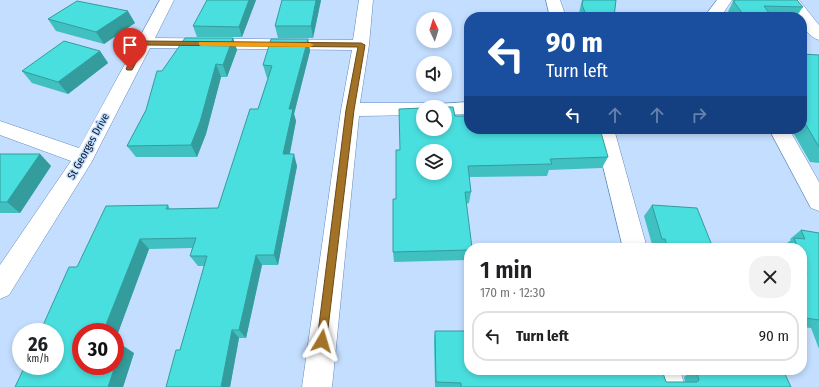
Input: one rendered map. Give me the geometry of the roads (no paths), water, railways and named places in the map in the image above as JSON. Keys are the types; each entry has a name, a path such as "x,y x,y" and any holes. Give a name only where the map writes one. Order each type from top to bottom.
{"street":[{"name":"St Georges Drive","path":"0,287 84,158 143,43 167,0"},
{"path":"317,387 350,110 361,45 366,0"},
{"path":"553,0 557,12"},
{"path":"716,12 725,0"},
{"path":"791,0 801,12"},
{"path":"807,20 819,35"},
{"path":"143,43 361,45"},
{"path":"452,109 464,108"},
{"path":"350,110 416,109"},
{"path":"0,128 84,158"},
{"path":"605,134 634,243"},
{"path":"782,134 819,202"},
{"path":"667,375 670,387"}]}
